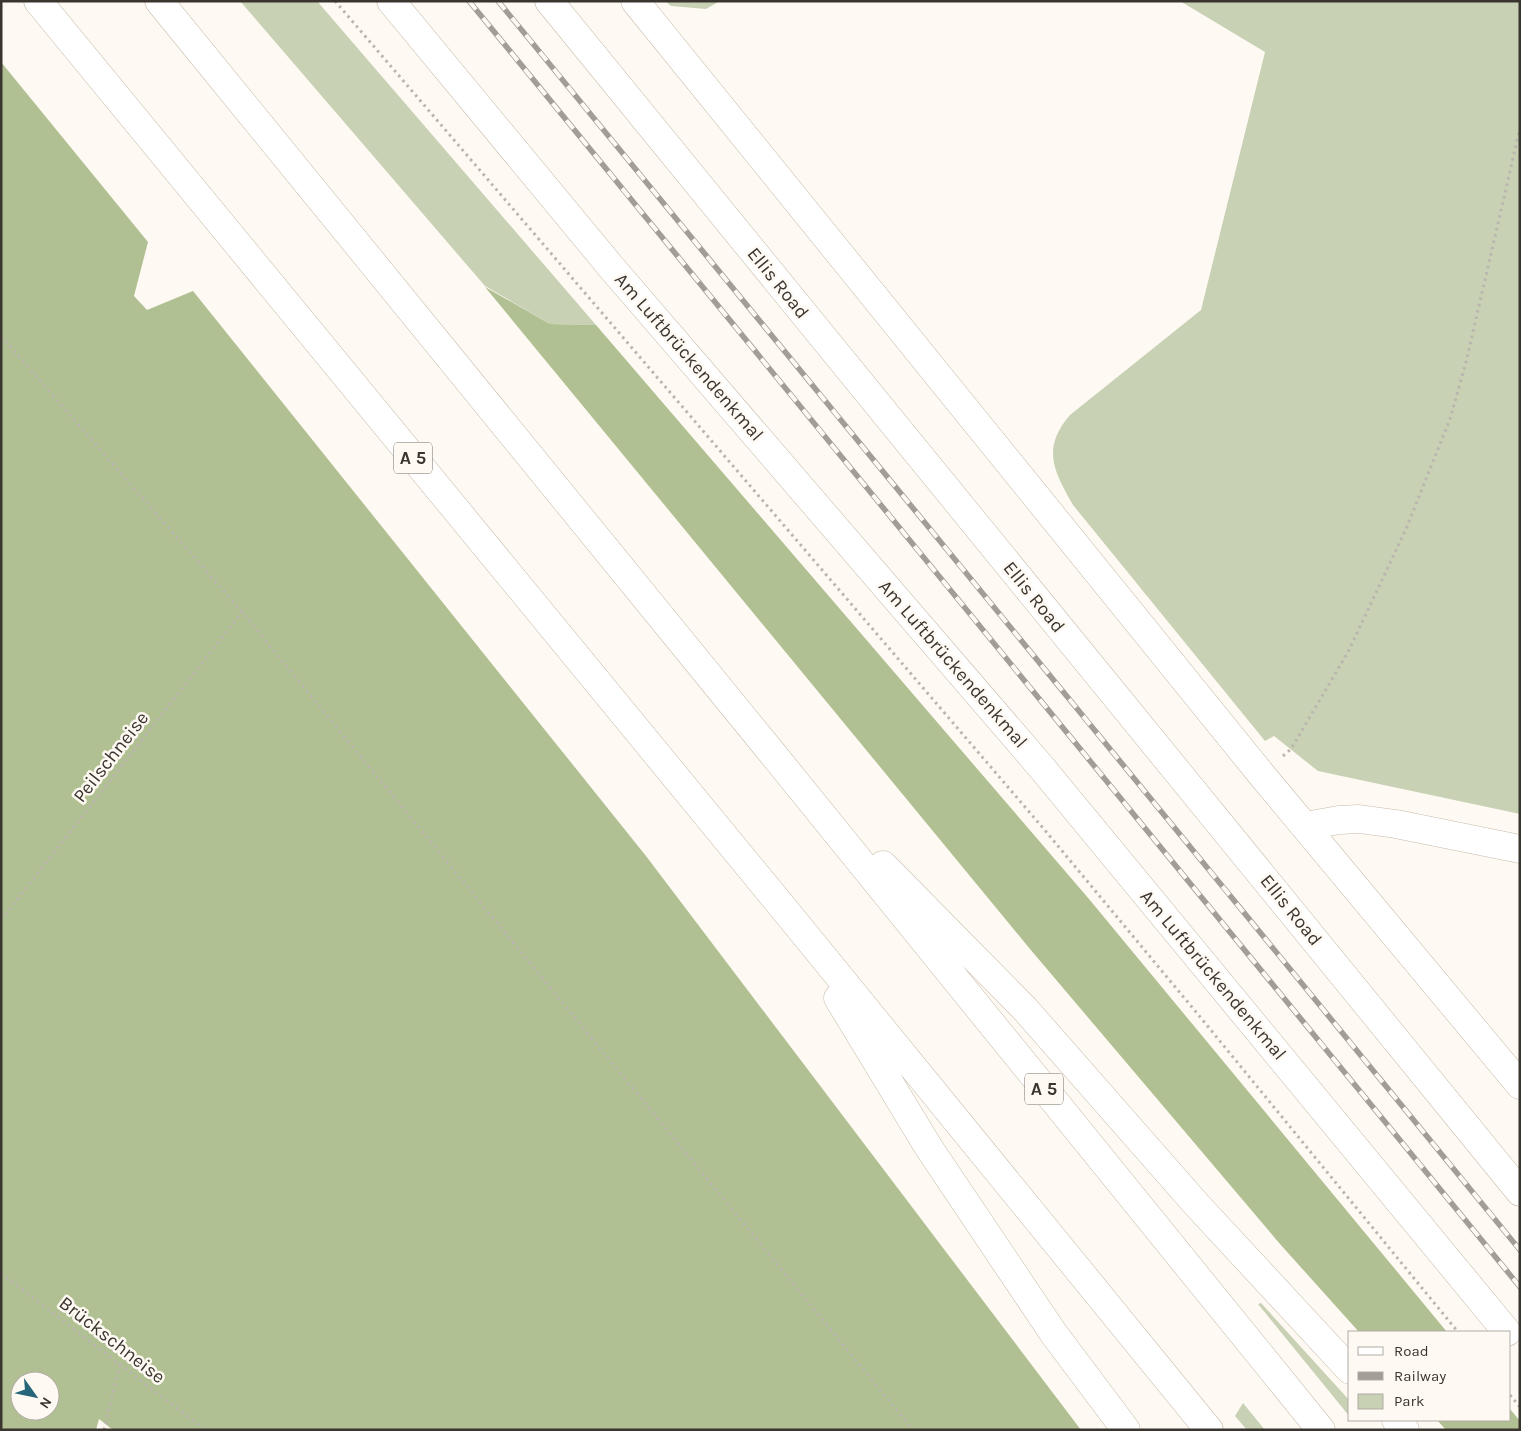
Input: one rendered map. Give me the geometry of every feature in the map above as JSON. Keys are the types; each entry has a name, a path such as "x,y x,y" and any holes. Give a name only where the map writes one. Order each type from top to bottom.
{"main road":[{"name":"A 5","path":"38,1 789,915 1209,1430"},
{"name":"A 5","path":"159,1 1321,1430"},
{"name":"Am Luftbrückendenkmal","path":"391,1 611,267 1042,768 1507,1331"},
{"name":"Ellis Road","path":"549,1 1520,1192"},
{"path":"635,1 1261,774 1520,1085"},
{"name":"A 5","path":"768,748 1025,1010 1197,1205 1348,1368"},
{"path":"1305,826 1338,820 1358,819 1396,824 1520,849"},
{"path":"789,915 929,1148 1054,1334 1126,1430"},
{"name":"Am Luftbrückendenkmal","path":"1511,1336 1520,1347"}],"path":[{"path":"335,1 1043,828 1202,1018 1457,1331"},
{"path":"1261,774 1291,749 1348,652 1406,529 1446,428 1466,362 1520,128"},
{"path":"1,336 242,612 913,1430"},
{"name":"Peilschneise","path":"1,920 242,612"},
{"name":"Brückschneise","path":"1,1273 205,1430"},
{"path":"104,1430 120,1364"},
{"path":"1511,1396 1520,1407"}],"green space":[{"path":"240,1 317,1 596,325 550,324 485,286"},
{"path":"665,1 720,1 706,9 671,6"},
{"path":"1180,1 1520,1 1520,814 1318,771 1274,736 1265,741 1073,505 1060,481 1056,471 1053,449 1061,427 1070,415 1201,310 1265,52"},
{"path":"1,62 148,242 134,296 147,310 193,291 646,856 1081,1430 113,1430 99,1419 96,1430 1,1430"},
{"path":"485,287 550,324 596,325 1089,899 1446,1331 1358,1331 1280,1244 1030,949"},
{"path":"1261,1303 1348,1399 1348,1415 1258,1304"},
{"path":"1243,1403 1265,1430 1247,1430 1235,1416"},
{"path":"1511,1410 1520,1421 1520,1430 1446,1430 1438,1421 1511,1421"}],"railway":[{"path":"469,1 1520,1287"},
{"path":"498,1 1520,1250"}]}
